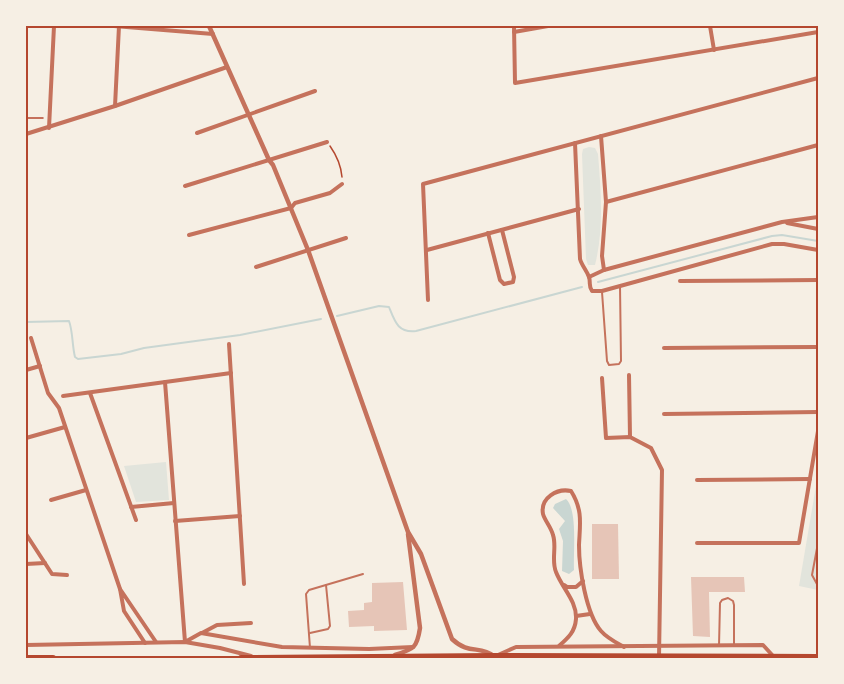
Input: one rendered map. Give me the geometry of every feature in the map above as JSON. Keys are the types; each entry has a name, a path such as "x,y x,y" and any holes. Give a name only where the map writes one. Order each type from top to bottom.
{"main road":[{"path":"241,658 819,657"},
{"path":"26,658 53,658"}],"street":[{"path":"49,128 54,26"},
{"path":"114,26 213,34"},
{"path":"115,106 119,26"},
{"path":"209,26 273,165 308,250 408,532 421,554 452,639 463,647 476,651 487,651 494,656 516,647 763,645 772,658"},
{"path":"513,26 514,83 819,32"},
{"path":"514,32 549,26"},
{"path":"710,26 714,50"},
{"path":"26,134 227,67"},
{"path":"428,300 423,184 819,78"},
{"path":"197,133 315,91"},
{"path":"601,136 606,202 602,256 604,270"},
{"path":"185,186 327,142"},
{"path":"576,143 580,259 589,277 589,288 592,291 602,291 772,244 819,250"},
{"path":"606,202 819,145"},
{"path":"189,235 291,208 295,203 330,193 342,184"},
{"path":"427,250 579,209"},
{"path":"589,277 604,270 782,222 819,217"},
{"path":"782,222 819,229"},
{"path":"488,233 500,280 504,284 510,283 513,282 514,277 502,230"},
{"path":"256,267 345,238"},
{"path":"680,281 819,280"},
{"path":"31,338 48,393 59,408 120,589 124,611 145,643"},
{"path":"229,344 244,584"},
{"path":"664,348 819,347"},
{"path":"26,370 40,366"},
{"path":"63,396 231,373"},
{"path":"629,375 630,437"},
{"path":"603,378 606,438 630,437 651,448 662,470 659,657"},
{"path":"165,382 184,642"},
{"path":"90,393 136,520"},
{"path":"664,414 819,412"},
{"path":"26,438 65,427"},
{"path":"697,543 799,543 819,431"},
{"path":"697,480 810,479"},
{"path":"51,500 86,490"},
{"path":"559,646 570,636 576,616 572,600 555,571 555,543 553,533 544,516 543,507 548,498 563,490 571,491 579,509 580,562 590,614 601,631 624,647"},
{"path":"131,507 174,503"},
{"path":"176,521 240,516"},
{"path":"387,657 410,651 418,642 420,628 408,532"},
{"path":"26,534 52,574 67,575"},
{"path":"26,564 45,563"},
{"path":"563,585 576,587 583,581"},
{"path":"120,589 157,643"},
{"path":"576,616 590,614"},
{"path":"184,642 217,625 251,623"},
{"path":"201,633 282,646 310,648 413,647"},
{"path":"26,645 184,642 261,658"}],"lane":[{"path":"602,291 607,361 609,365 619,364 621,361 620,286"},
{"path":"819,543 812,574 819,586"},
{"path":"310,648 306,594 309,590 363,574"},
{"path":"309,633 328,629 330,626 326,585"},
{"path":"719,646 720,603 728,598 733,601 734,605 734,646"}],"path":[{"path":"26,118 49,117"},
{"path":"327,142 336,154 341,168 342,184"}],"shaded area":[{"path":"595,148 598,154 600,182 601,224 595,265 588,265 586,259 582,154 583,149"},
{"path":"166,462 169,500 136,502 124,466"},
{"path":"818,474 818,590 799,586"},
{"path":"566,499 572,512 574,532 574,570 569,574 562,571 563,541 559,529 565,521 553,508 555,504"}],"building":[{"path":"592,524 618,524 619,579 592,579"},
{"path":"691,577 744,577 745,592 709,592 710,637 693,636"},
{"path":"403,582 407,630 374,631 374,626 349,627 348,611 364,610 364,603 372,602 372,583"}],"waterway":[{"path":"598,282 772,236 782,235 818,241"},
{"path":"337,316 379,306 389,307 395,322 401,328 416,331 582,287"},
{"path":"26,322 69,321 75,357 78,359 240,335 321,319"}]}
